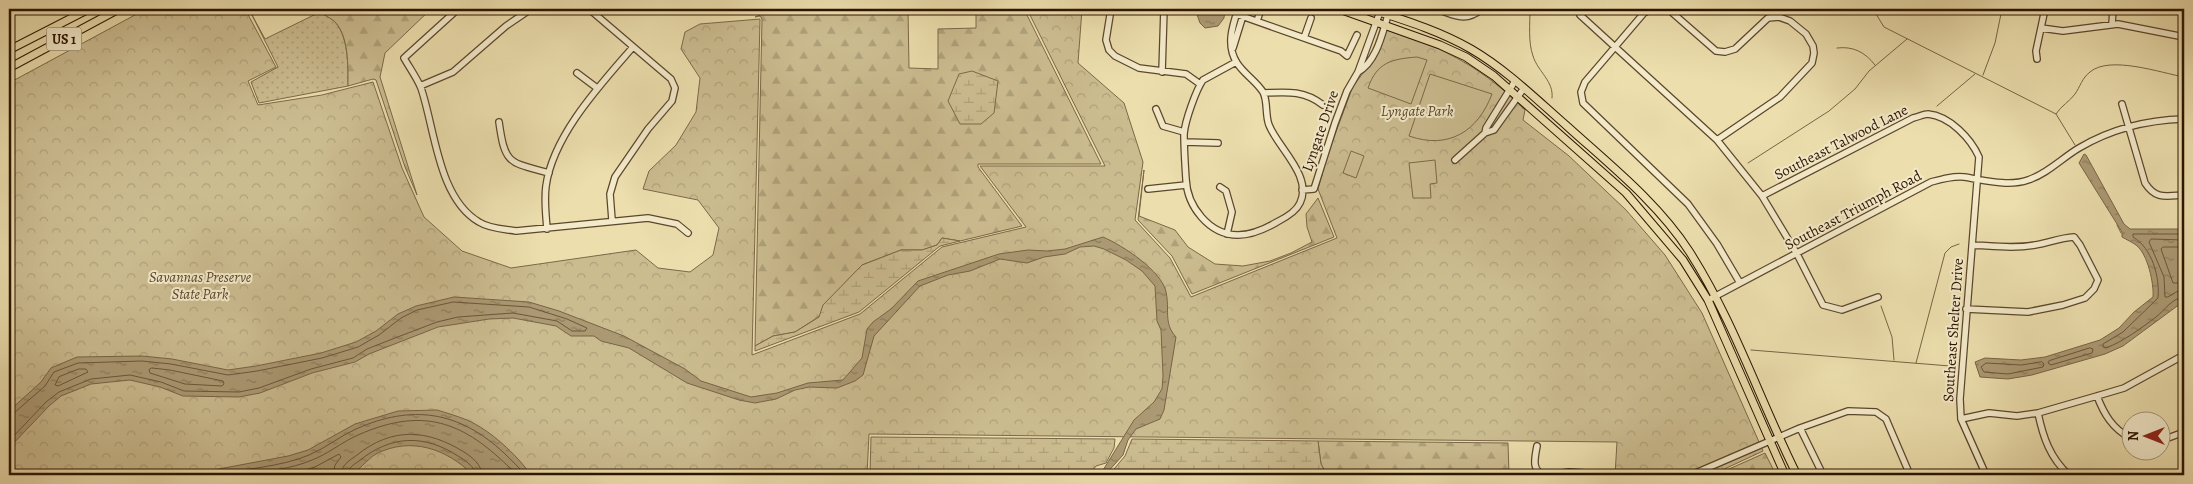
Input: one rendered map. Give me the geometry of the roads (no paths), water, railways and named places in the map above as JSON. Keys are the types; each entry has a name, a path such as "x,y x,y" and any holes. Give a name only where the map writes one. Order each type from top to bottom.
{"main road":[{"name":"US 1","path":"9,50 88,9"},
{"name":"US 1","path":"9,68 119,9"},
{"path":"697,9 730,9"},
{"path":"1339,9 1440,45 1466,57 1494,76 1626,193 1683,260 1708,300 1785,475"},
{"path":"1370,9 1389,12 1445,36 1470,49 1515,81 1630,184 1666,221 1688,250 1716,297 1778,437 1797,475"}],"street":[{"path":"458,9 404,58 420,86 446,180 455,198 467,212 479,223 499,229 516,231 547,229 612,220 648,218 665,220 676,224 688,233"},
{"path":"420,86 454,72 506,26 531,9"},
{"path":"589,9 671,79 676,88 672,101 648,129 615,177 610,194 612,220"},
{"path":"1111,9 1106,40 1109,50 1115,56 1139,68 1186,74 1200,84"},
{"path":"1162,72 1164,9"},
{"path":"1232,48 1245,9"},
{"path":"1257,21 1261,9"},
{"path":"1436,9 1464,18 1473,16 1482,9"},
{"path":"1652,9 1644,12 1585,82 1581,92 1583,103 1688,204 1717,244 1740,284"},
{"path":"1668,9 1716,51 1725,52 1735,49 1768,18 1779,17 1790,21 1806,34 1813,46 1812,63 1780,98 1717,140"},
{"path":"2037,60 2045,9"},
{"path":"2112,24 2113,9"},
{"path":"1380,23 1381,10"},
{"path":"1236,62 1208,76 1200,84 1184,132 1186,185 1193,205 1203,220 1227,234 1255,232 1289,216 1300,203 1302,190 1299,173 1268,124 1264,93 1236,62 1230,42 1230,33 1237,11 1242,16 1341,51 1347,56 1357,34"},
{"path":"1380,23 1389,12"},
{"path":"1580,15 1717,140 1762,196 1797,254 1823,305 1842,310 1878,297"},
{"path":"1304,38 1311,18"},
{"name":"Lyngate Drive","path":"1302,190 1314,190 1347,91 1358,72 1380,23"},
{"path":"2041,28 2063,31 2123,24 2184,37"},
{"path":"547,229 546,188 549,173 560,146 597,88 633,47"},
{"path":"577,73 597,88"},
{"path":"1455,160 1485,133 1515,81"},
{"path":"1485,133 1494,130 1524,88"},
{"path":"1264,93 1302,93 1313,97 1323,104"},
{"path":"2122,104 2145,183 2151,193 2162,196 2184,195"},
{"path":"1499,106 1508,112"},
{"path":"1156,109 1163,126 1184,132"},
{"name":"Southeast Talwood Lane","path":"1762,196 1913,118 1927,114 1943,118 1973,143 1979,157 1977,180"},
{"name":"Southeast Triumph Road","path":"1708,300 1930,182 1964,177 2012,183 2026,181 2040,175 2079,148 2129,126 2162,120 2184,119"},
{"path":"499,122 502,147 509,158 520,165 549,173"},
{"path":"1185,142 1218,143"},
{"name":"Southeast Shelter Drive","path":"1977,180 1960,400 1961,419 1986,475"},
{"path":"1148,189 1186,185"},
{"path":"1220,187 1226,191 1231,207 1227,234"},
{"path":"1966,308 2028,312 2063,305 2086,298 2098,280 2074,237 2058,238 2038,245 2020,247 1972,244"},
{"path":"1961,419 1990,413 2017,416 2038,413 2124,388 2184,355"},
{"path":"2097,396 2105,415 2120,431"},
{"path":"1691,475 1800,428 1848,411 1876,412 1886,419 1910,475"},
{"path":"2038,413 2048,450 2058,466 2069,475"},
{"path":"1800,428 1823,475"},
{"path":"2170,437 2184,432"},
{"path":"1537,446 1535,467 1537,472 1544,475"},
{"path":"1548,475 1616,475"}],"water":[{"path":"1195,9 1225,9 1224,18 1218,26 1205,28 1200,23"},
{"path":"2084,154 2124,224 2130,229 2184,229 2184,301 2123,346 2105,354 2032,375 2008,379 1980,377 1975,362 1985,358 2021,360 2045,357 2100,340 2119,328 2134,312 2153,297 2151,277 2144,255 2136,245 2122,237 2122,232 2079,163"},
{"path":"1103,237 1130,252 1149,267 1163,284 1167,298 1168,321 1176,337 1164,410 1160,419 1136,429 1128,440 1123,455 1105,475 1100,475 1134,420 1154,402 1162,389 1161,330 1157,321 1155,286 1142,271 1126,260 1094,246 1080,247 1065,254 1044,257 1027,263 1000,259 970,271 948,275 920,286 874,336 863,375 855,381 837,388 809,387 795,390 776,399 755,403 739,400 687,383 629,348 601,341 594,336 571,336 556,326 513,318 489,319 438,327 369,354 355,362 312,373 260,393 239,397 183,396 160,387 130,380 91,384 61,396 9,448 9,411 41,382 51,368 77,357 142,356 172,359 228,370 256,366 321,353 356,342 376,331 398,314 416,306 454,297 529,302 559,311 624,336 685,369 701,381 751,397 777,393 808,383 843,380 862,358 867,329 873,322 891,309 918,281 999,254 1028,250 1047,251 1065,249"},
{"path":"437,410 467,420 485,430 510,451 531,475 473,475 452,458 440,452 428,448 402,446 376,454 352,474 343,476 202,475 208,471 288,456 308,450 355,424 398,411"}],"waterway":[{"path":"1530,9 1531,51 1535,62 1551,87 1552,98"},
{"path":"1873,9 1884,27 2056,114 2075,94 2087,74 2099,67 2122,65 2184,77"},
{"path":"1983,75 1995,43 2002,9"},
{"path":"1748,163 1829,111 1855,89 1869,71 1907,39"},
{"path":"1837,48 1848,48 1858,51 1875,65"},
{"path":"1937,106 1975,74"},
{"path":"2056,114 2075,145"},
{"path":"2117,225 2121,233"},
{"path":"1916,363 1945,253 1951,247 1959,244"},
{"path":"1881,306 1892,337 1894,360"},
{"path":"1751,350 1950,366"}],"park label":[{"name":"Lyngate Park","path":"1417,111"},
{"name":"Savannas Preserve State Park","path":"200,286"}]}
